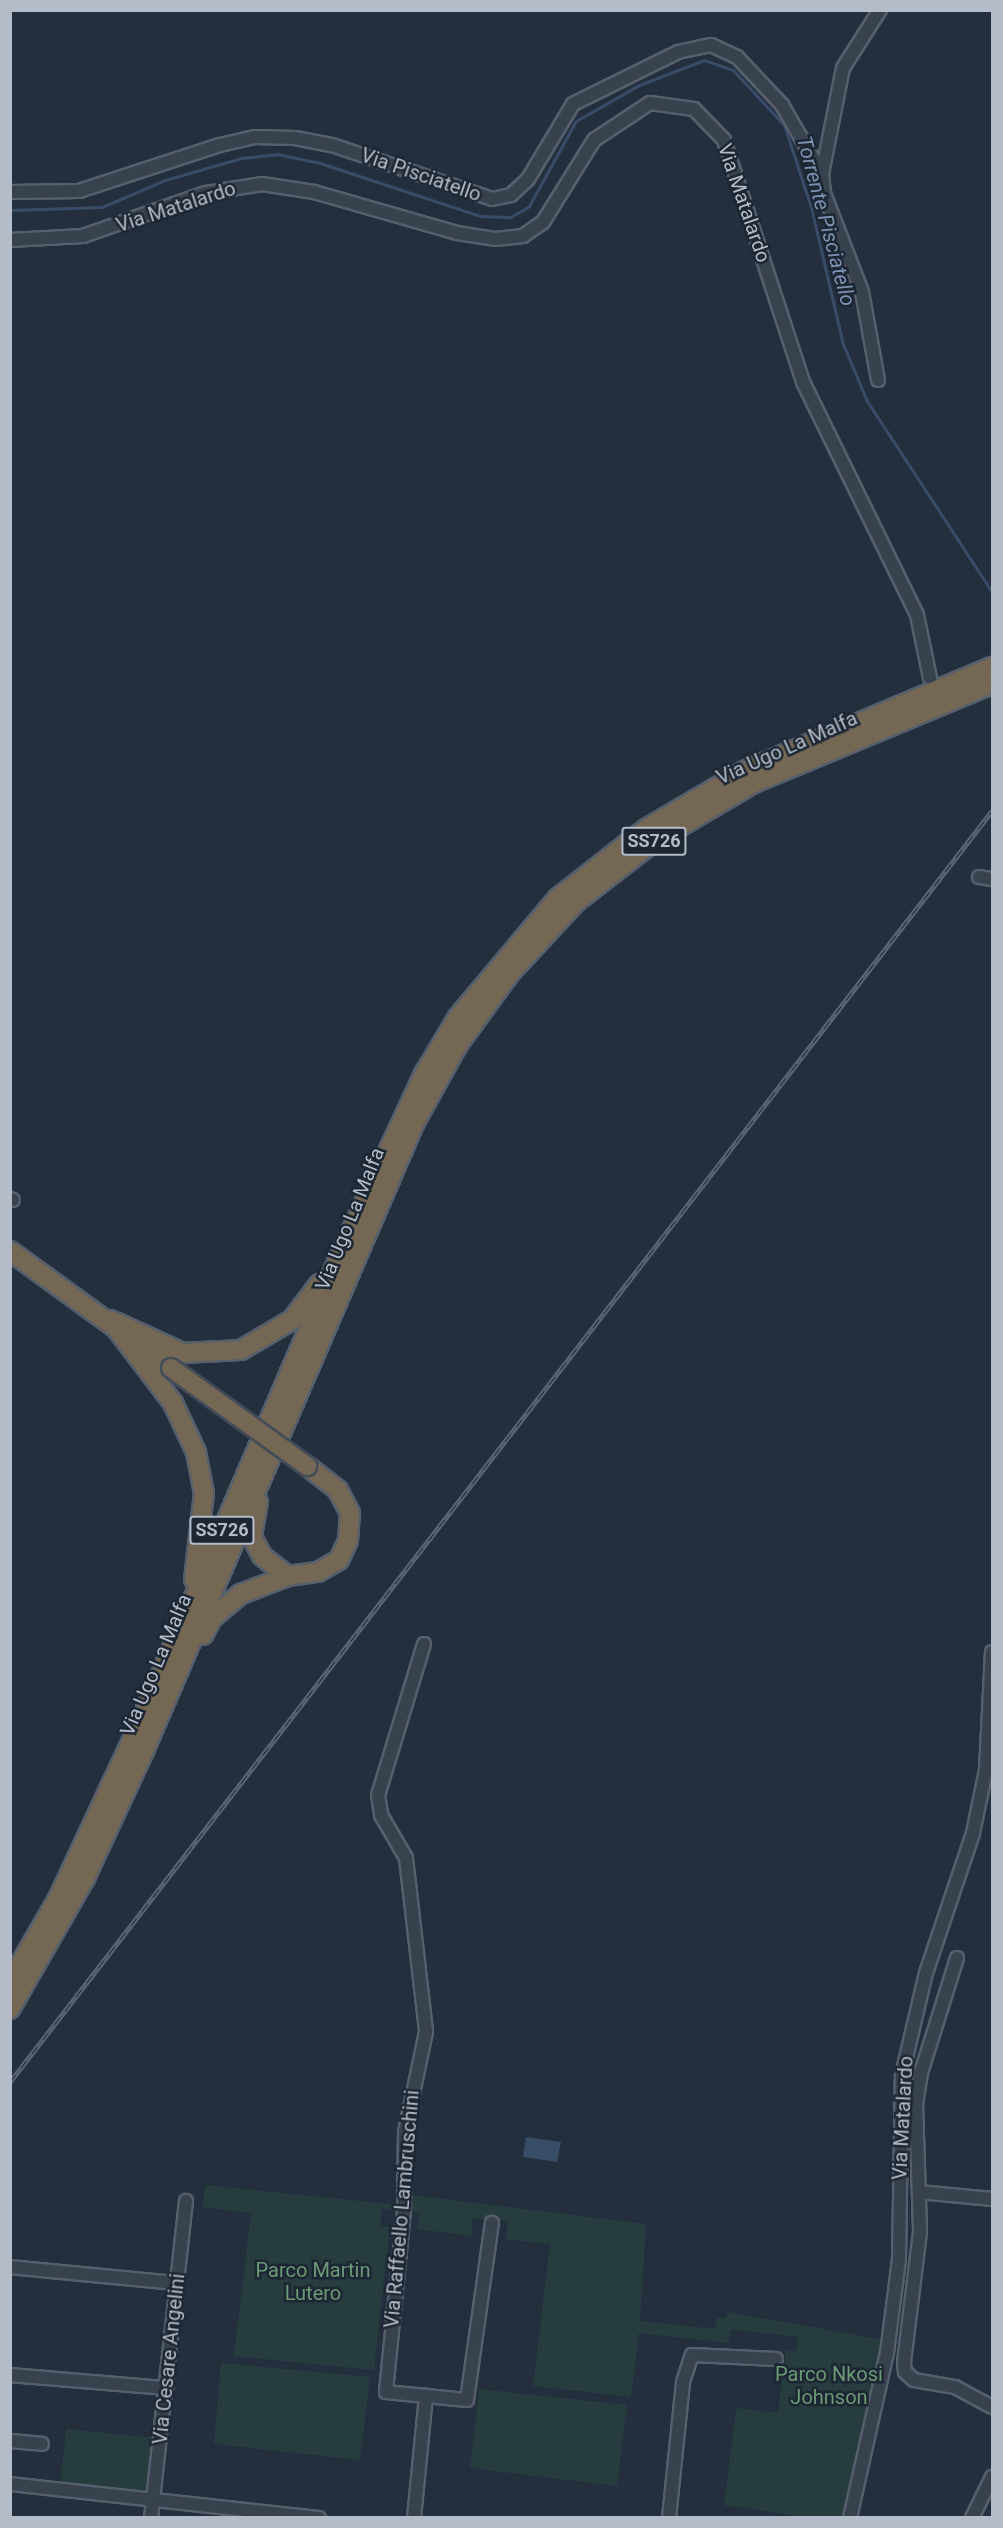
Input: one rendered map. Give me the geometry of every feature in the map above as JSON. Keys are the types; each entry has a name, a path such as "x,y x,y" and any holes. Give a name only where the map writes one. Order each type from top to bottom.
{"highway":[{"name":"Via Ugo La Malfa","path":"10,1982 58,1899 190,1605 338,1260 424,1074 458,1017 558,898 646,829 744,771 993,667"},
{"name":"Via Ugo La Malfa","path":"10,2009 86,1878 144,1751 261,1474 340,1304 414,1124 457,1047 510,973 576,902 652,843 754,783 993,684"},
{"path":"10,1251 110,1320 171,1368 307,1466 338,1490 350,1513 348,1541 339,1560 318,1572 288,1576 241,1594 212,1618 161,1730 144,1751"},
{"path":"110,1320 183,1353 241,1350 292,1320 338,1260"},
{"path":"110,1320 173,1402 196,1452 204,1493 190,1605"},
{"path":"261,1474 252,1537 262,1556 288,1576"}],"street":[{"path":"878,380 862,292 824,193 822,174 843,68 880,10"},
{"name":"Via Pisciatello","path":"10,192 79,191 220,145 255,137 295,138 333,145 492,199 511,195 528,179 573,104 678,52 711,45 737,57 782,105 822,174"},
{"name":"Via Matalardo","path":"10,240 83,236 206,193 262,184 314,192 457,233 495,239 523,236 543,222 594,141 650,103 694,108 724,140 803,382 917,615 930,678"},
{"path":"979,877 993,879"},
{"name":"Via Raffaello Lambruschini","path":"424,1644 378,1795 381,1815 406,1858 426,2032 405,2132 404,2211 386,2392 426,2396"},
{"name":"Via Matalardo","path":"850,2517 887,2353 899,2259 902,2075 926,1972 975,1823 986,1770 993,1652"},
{"path":"957,1958 921,2073 916,2103 919,2192 918,2254 905,2372 914,2380 955,2386 993,2407"},
{"path":"919,2192 993,2199"},
{"name":"Via Cesare Angelini","path":"152,2517 186,2201"},
{"path":"414,2517 426,2396 467,2400 492,2223"},
{"path":"10,2267 177,2283"},
{"path":"669,2517 683,2382 692,2355 776,2359"},
{"path":"10,2375 166,2388"},
{"path":"10,2441 42,2444"},
{"path":"972,2517 993,2476"},
{"path":"10,2484 319,2517"}],"green space":[{"name":"Parco Martin Lutero","path":"205,2185 399,2205 404,2194 646,2224 640,2321 715,2329 717,2318 726,2318 728,2312 879,2339 885,2342 846,2517 803,2517 724,2505 736,2408 778,2413 786,2350 796,2351 798,2337 731,2329 728,2343 639,2333 631,2397 533,2386 550,2244 506,2239 508,2221 473,2218 471,2236 417,2229 419,2213 382,2209 380,2226 390,2227 374,2370 234,2356 251,2213 203,2207"},
{"path":"221,2363 370,2377 360,2460 214,2444"},
{"path":"479,2389 627,2405 617,2486 470,2468"},
{"path":"66,2429 155,2438 149,2495 60,2486"}],"water":[{"path":"526,2137 561,2142 557,2162 523,2157"}],"waterway":[{"name":"Torrente Pisciatello","path":"10,210 102,207 165,180 241,158 277,154 320,163 480,216 511,217 529,206 576,121 639,85 704,60 733,70 784,125 811,207 843,344 867,401 992,592"}],"railway":[{"path":"10,2082 992,811"}],"park label":[{"name":"Parco Nkosi Johnson","path":"829,2386"}]}
